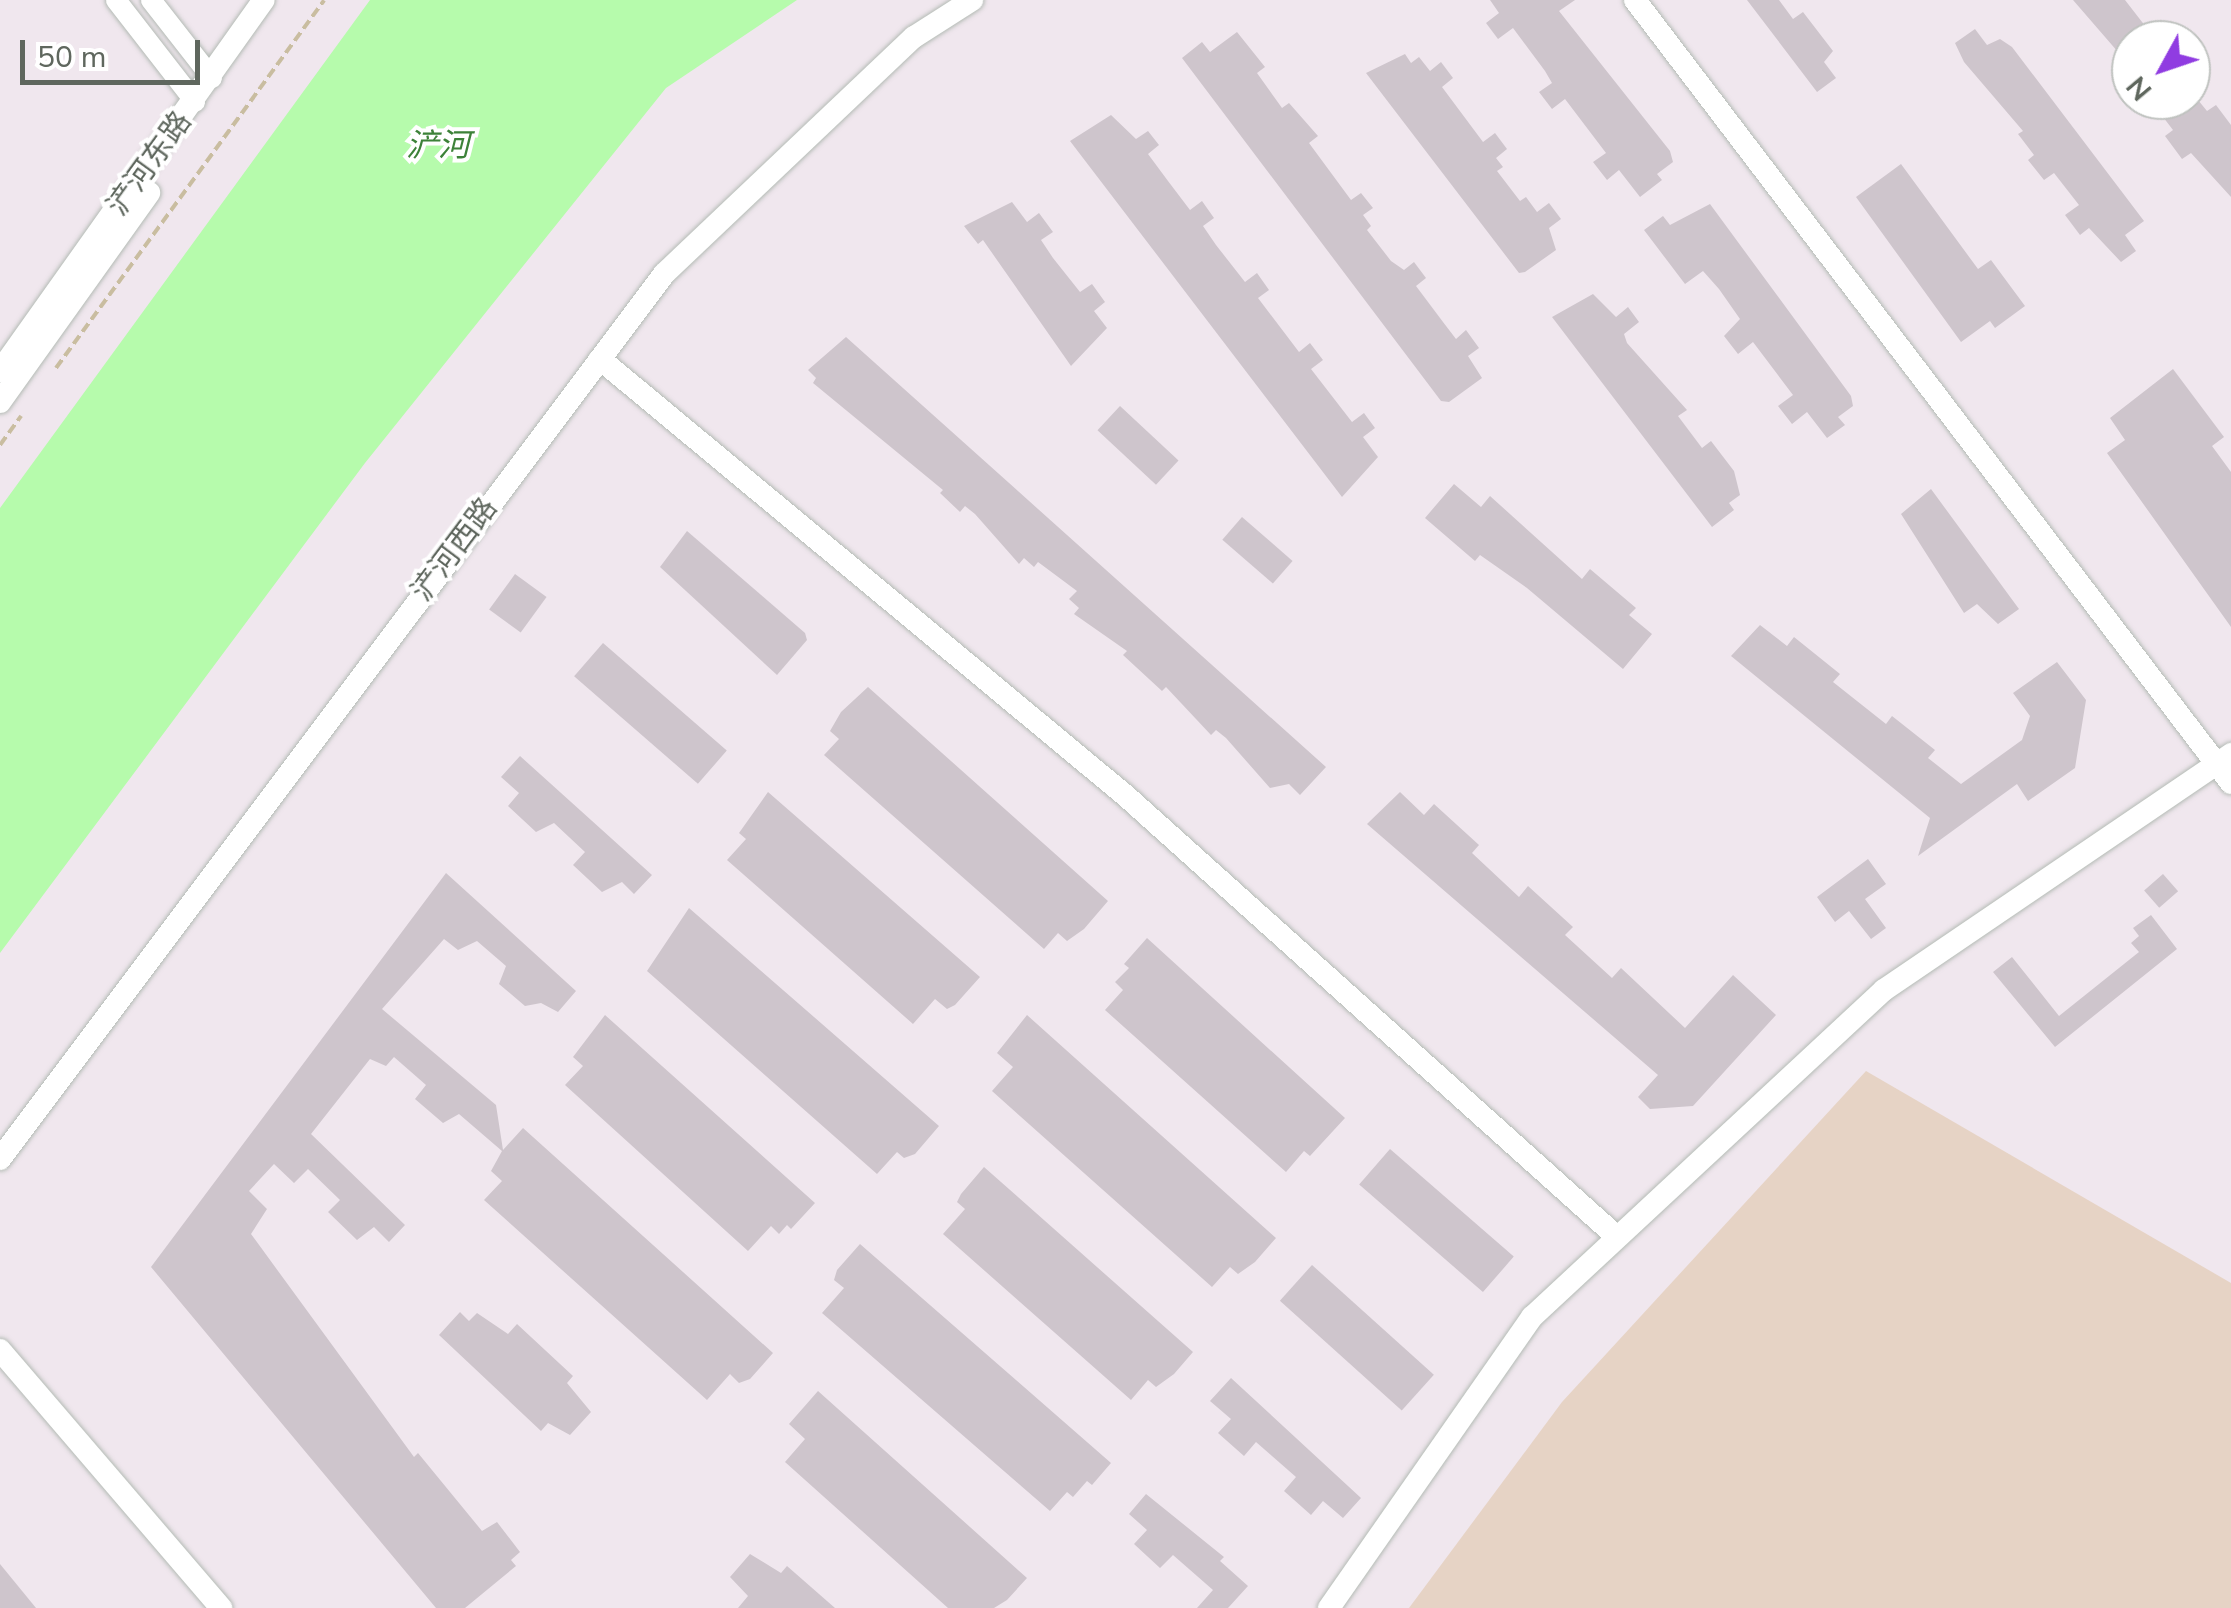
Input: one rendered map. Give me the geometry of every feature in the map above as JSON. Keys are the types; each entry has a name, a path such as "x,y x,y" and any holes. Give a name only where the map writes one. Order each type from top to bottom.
{"street":[{"path":"116,0 195,102 264,0"},
{"path":"151,0 212,78"},
{"name":"浐河西路","path":"0,1159 664,274 914,37 972,0"},
{"path":"1635,0 2224,759 2231,784"},
{"name":"浐河东路","path":"0,371 195,102"},
{"name":"浐河东路","path":"0,402 183,145 195,102"},
{"path":"600,359 1126,796 1617,1237"},
{"path":"1329,1608 1532,1316 1884,990 2224,759"},
{"path":"0,1350 221,1608"}],"path":[{"path":"47,380 324,0"},
{"path":"0,445 24,413"}],"shaded area":[{"path":"1866,1071 2231,1283 2231,1608 1409,1608 1562,1402"}],"water":[{"name":"浐河","path":"370,0 797,0 666,88 365,463 0,953 0,508"}],"building":[{"path":"1490,0 1575,0 1559,11 1670,151 1673,162 1657,174 1662,180 1640,197 1619,170 1607,180 1593,162 1606,153 1565,99 1552,109 1539,92 1552,83 1513,28 1498,39 1486,23 1499,13"},
{"path":"1747,0 1779,0 1793,19 1803,12 1833,51 1824,62 1836,78 1817,92"},
{"path":"2073,0 2125,0 2140,20 2111,20 2111,44"},
{"path":"1975,29 1987,45 2000,39 2012,47 2144,221 2125,235 2136,251 2121,262 2089,228 2080,235 2065,215 2079,205 2054,173 2044,180 2028,160 2034,155 2018,134 2023,131 1964,62 1955,43"},
{"path":"1237,32 1265,67 1257,73 1282,108 1289,103 1318,136 1309,143 1351,200 1361,193 1373,208 1363,215 1371,226 1367,230 1391,261 1404,270 1414,262 1426,278 1416,286 1443,322 1456,339 1466,330 1479,348 1468,356 1482,378 1449,402 1441,401 1182,58 1202,42 1210,52"},
{"path":"1405,54 1411,63 1419,57 1430,71 1441,62 1453,78 1442,87 1483,142 1495,133 1507,149 1496,158 1503,167 1497,171 1520,201 1526,197 1537,212 1549,203 1561,219 1549,228 1556,250 1525,272 1519,273 1366,73"},
{"path":"2216,105 2231,125 2231,197 2191,153 2182,159 2165,136 2173,130 2165,120 2211,120 2211,108"},
{"path":"1111,115 1136,139 1148,131 1159,145 1148,154 1190,210 1202,201 1214,218 1203,226 1216,245 1245,282 1257,273 1269,290 1258,298 1299,352 1310,343 1323,360 1311,369 1352,422 1364,413 1375,428 1363,437 1378,457 1342,497 1070,141"},
{"path":"1901,164 1978,269 1991,260 2025,306 1995,328 1990,321 1961,342 1856,197"},
{"path":"1012,202 1027,222 1039,213 1053,232 1041,240 1053,258 1080,292 1092,284 1105,302 1094,311 1107,328 1071,366 983,240 978,244 964,226"},
{"path":"1710,204 1851,396 1853,406 1838,417 1845,425 1827,438 1807,412 1792,424 1778,406 1793,395 1753,342 1738,354 1724,336 1740,319 1719,289 1703,271 1685,284 1644,230 1663,216 1670,225"},
{"path":"1593,294 1616,317 1628,307 1639,322 1624,334 1627,343 1687,410 1678,416 1702,448 1711,441 1734,471 1740,495 1729,503 1734,510 1712,527 1552,317"},
{"path":"846,337 1326,767 1300,795 1289,784 1270,788 1226,738 1216,730 1211,735 1166,687 1162,691 1123,655 1127,651 1074,614 1079,608 1069,599 1077,591 1038,562 1034,567 1024,558 1019,564 975,514 965,506 960,512 940,493 943,490 813,383 816,378 808,370"},
{"path":"2173,369 2224,437 2212,446 2231,472 2231,627 2107,453 2125,440 2110,418"},
{"path":"1120,406 1179,461 1156,485 1097,430"},
{"path":"1454,484 1481,507 1490,496 1582,579 1590,569 1636,608 1629,615 1652,634 1623,669 1527,588 1480,555 1475,561 1425,518"},
{"path":"1931,489 2019,609 1998,624 1977,604 1964,613 1901,514"},
{"path":"1242,517 1293,561 1273,584 1222,540"},
{"path":"687,531 805,633 807,640 777,675 660,567"},
{"path":"515,574 547,597 521,633 489,610"},
{"path":"1760,625 1787,646 1794,637 1840,674 1833,682 1886,724 1892,716 1935,750 1928,758 1961,784 2022,740 2030,716 2013,693 2057,662 2086,700 2075,768 2028,801 2017,784 1918,856 1930,818 1731,656"},
{"path":"603,643 727,751 698,784 574,676"},
{"path":"868,687 1108,901 1084,929 1067,941 1058,933 1044,949 824,755 839,739 830,731 841,712"},
{"path":"520,756 652,875 634,894 622,882 602,892 573,865 585,852 554,823 536,832 508,806 519,793 501,777"},
{"path":"768,792 980,977 955,1005 947,1009 935,999 913,1024 727,860 746,839 739,833"},
{"path":"1400,792 1424,815 1434,804 1479,845 1472,853 1519,897 1528,886 1573,927 1565,935 1612,978 1621,968 1685,1028 1733,975 1776,1015 1693,1106 1650,1109 1638,1097 1658,1075 1367,824"},
{"path":"1868,859 1886,884 1865,899 1886,928 1871,939 1849,911 1835,922 1817,897"},
{"path":"446,873 576,991 558,1012 541,1003 525,1006 499,984 506,966 477,941 458,950 444,939 382,1009 496,1105 503,1150 523,1128 773,1353 750,1379 739,1383 730,1374 707,1400 484,1200 502,1181 491,1171 502,1151 459,1114 443,1123 415,1099 426,1085 394,1057 386,1066 370,1059 311,1134 405,1225 389,1242 374,1227 357,1240 328,1212 340,1200 308,1169 294,1183 274,1164 249,1191 267,1209 251,1234 414,1457 418,1453 482,1531 497,1522 520,1552 511,1560 516,1566 465,1608 436,1608 151,1267"},
{"path":"2163,874 2178,891 2159,908 2144,890"},
{"path":"689,908 939,1126 915,1154 904,1158 897,1152 877,1174 647,971"},
{"path":"2151,915 2177,949 2055,1047 1993,972 2012,957 2059,1016 2139,952 2131,943 2139,936 2133,928"},
{"path":"1147,938 1345,1118 1310,1156 1304,1151 1286,1172 1105,1010 1123,990 1115,982 1129,968 1124,964"},
{"path":"605,1015 815,1203 791,1229 787,1225 779,1234 771,1226 748,1251 565,1085 583,1066 573,1057"},
{"path":"1027,1015 1276,1238 1255,1262 1238,1274 1230,1267 1212,1287 992,1091 1013,1067 997,1053"},
{"path":"1390,1149 1514,1257 1483,1292 1359,1184"},
{"path":"984,1167 1193,1352 1174,1374 1156,1387 1148,1380 1131,1400 943,1234 965,1209 957,1202"},
{"path":"860,1244 1111,1463 1092,1485 1087,1481 1073,1497 1067,1492 1050,1511 822,1313 844,1288 834,1280 837,1270"},
{"path":"1312,1265 1434,1375 1402,1410 1280,1301"},
{"path":"460,1312 469,1321 477,1313 508,1334 517,1324 573,1376 567,1383 591,1412 570,1435 548,1423 541,1431 439,1335"},
{"path":"1231,1378 1361,1498 1343,1518 1323,1501 1311,1515 1284,1491 1296,1477 1256,1442 1244,1456 1218,1433 1231,1419 1210,1401"},
{"path":"818,1391 1027,1578 1007,1600 994,1608 948,1608 785,1462 805,1439 789,1424"},
{"path":"1146,1494 1224,1557 1220,1561 1248,1586 1228,1608 1197,1608 1213,1590 1173,1555 1160,1568 1134,1544 1147,1530 1129,1514"},
{"path":"750,1554 781,1573 787,1566 835,1608 738,1608 748,1596 730,1577"},
{"path":"0,1564 36,1608 0,1608"}]}
